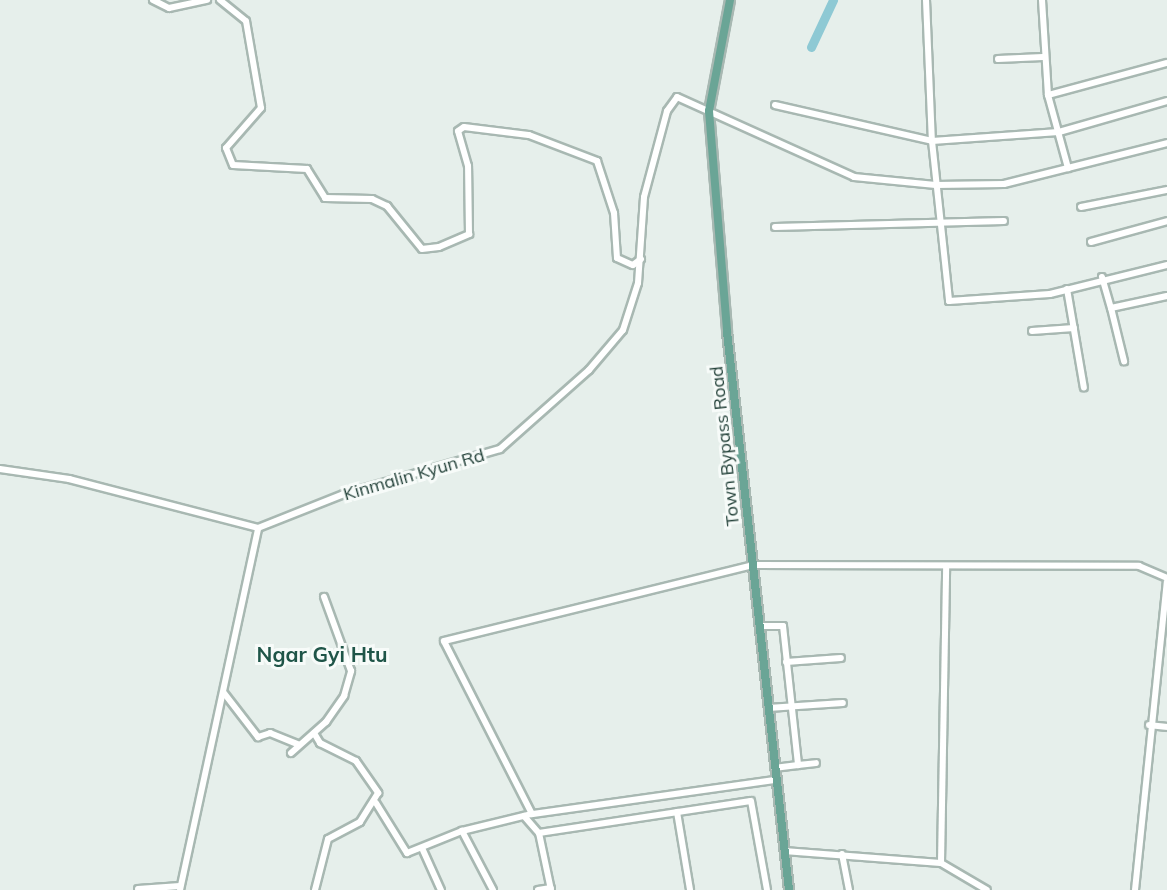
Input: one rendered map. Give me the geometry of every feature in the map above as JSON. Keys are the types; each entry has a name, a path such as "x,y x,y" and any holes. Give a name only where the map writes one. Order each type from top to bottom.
{"main road":[{"name":"Town Bypass Road","path":"729,0 709,111 759,626 789,890"}],"street":[{"path":"153,0 169,8 207,0"},
{"path":"222,0 246,21 261,108 226,148 233,165 307,170 325,198 372,199 387,206 422,249 439,247 469,234 468,166 458,131 464,127 530,135 597,161 614,213 617,258 633,265 641,259"},
{"path":"926,0 932,141 936,185 943,222 949,301 1067,289 1102,277 1167,265"},
{"path":"1042,0 1043,57 1048,95 1068,168"},
{"path":"998,59 1043,57"},
{"path":"1048,95 1167,63"},
{"name":"Kinmalin Kyun Rd","path":"258,528 344,494 500,448 613,347 623,330 641,259 644,197 667,111 677,97 709,111"},
{"path":"775,105 932,141 1059,132 1167,101"},
{"path":"709,111 854,177 936,185 1004,184 1167,143"},
{"path":"1081,207 1167,190"},
{"path":"1091,242 1167,220"},
{"path":"775,226 1004,221"},
{"path":"1102,277 1124,362"},
{"path":"1067,289 1084,388"},
{"path":"1111,308 1167,296"},
{"path":"1032,331 1074,328"},
{"path":"0,468 69,479 258,528 180,888 138,889"},
{"path":"532,814 444,641 753,565 1139,566 1167,580 1149,726 1135,890"},
{"path":"941,863 946,567"},
{"path":"291,753 314,733 344,696 351,671 324,597"},
{"path":"759,626 783,626 798,765"},
{"path":"786,662 841,658"},
{"path":"224,693 258,737 270,733 299,745"},
{"path":"768,708 843,703"},
{"path":"1149,726 1167,727"},
{"path":"314,733 320,743 356,761 378,793 376,803 360,822 328,839 315,890"},
{"path":"774,768 816,763"},
{"path":"376,803 407,853 462,831 532,814 775,780"},
{"path":"539,833 751,801 766,890"},
{"path":"677,812 690,890"},
{"path":"524,816 539,833 551,889 538,890"},
{"path":"462,831 493,890"},
{"path":"422,848 441,890"},
{"path":"784,851 941,863 987,890"},
{"path":"842,854 849,890"}],"waterway":[{"path":"811,47 833,0"}],"district":[{"name":"Ngar Gyi Htu","path":"322,654"}]}
